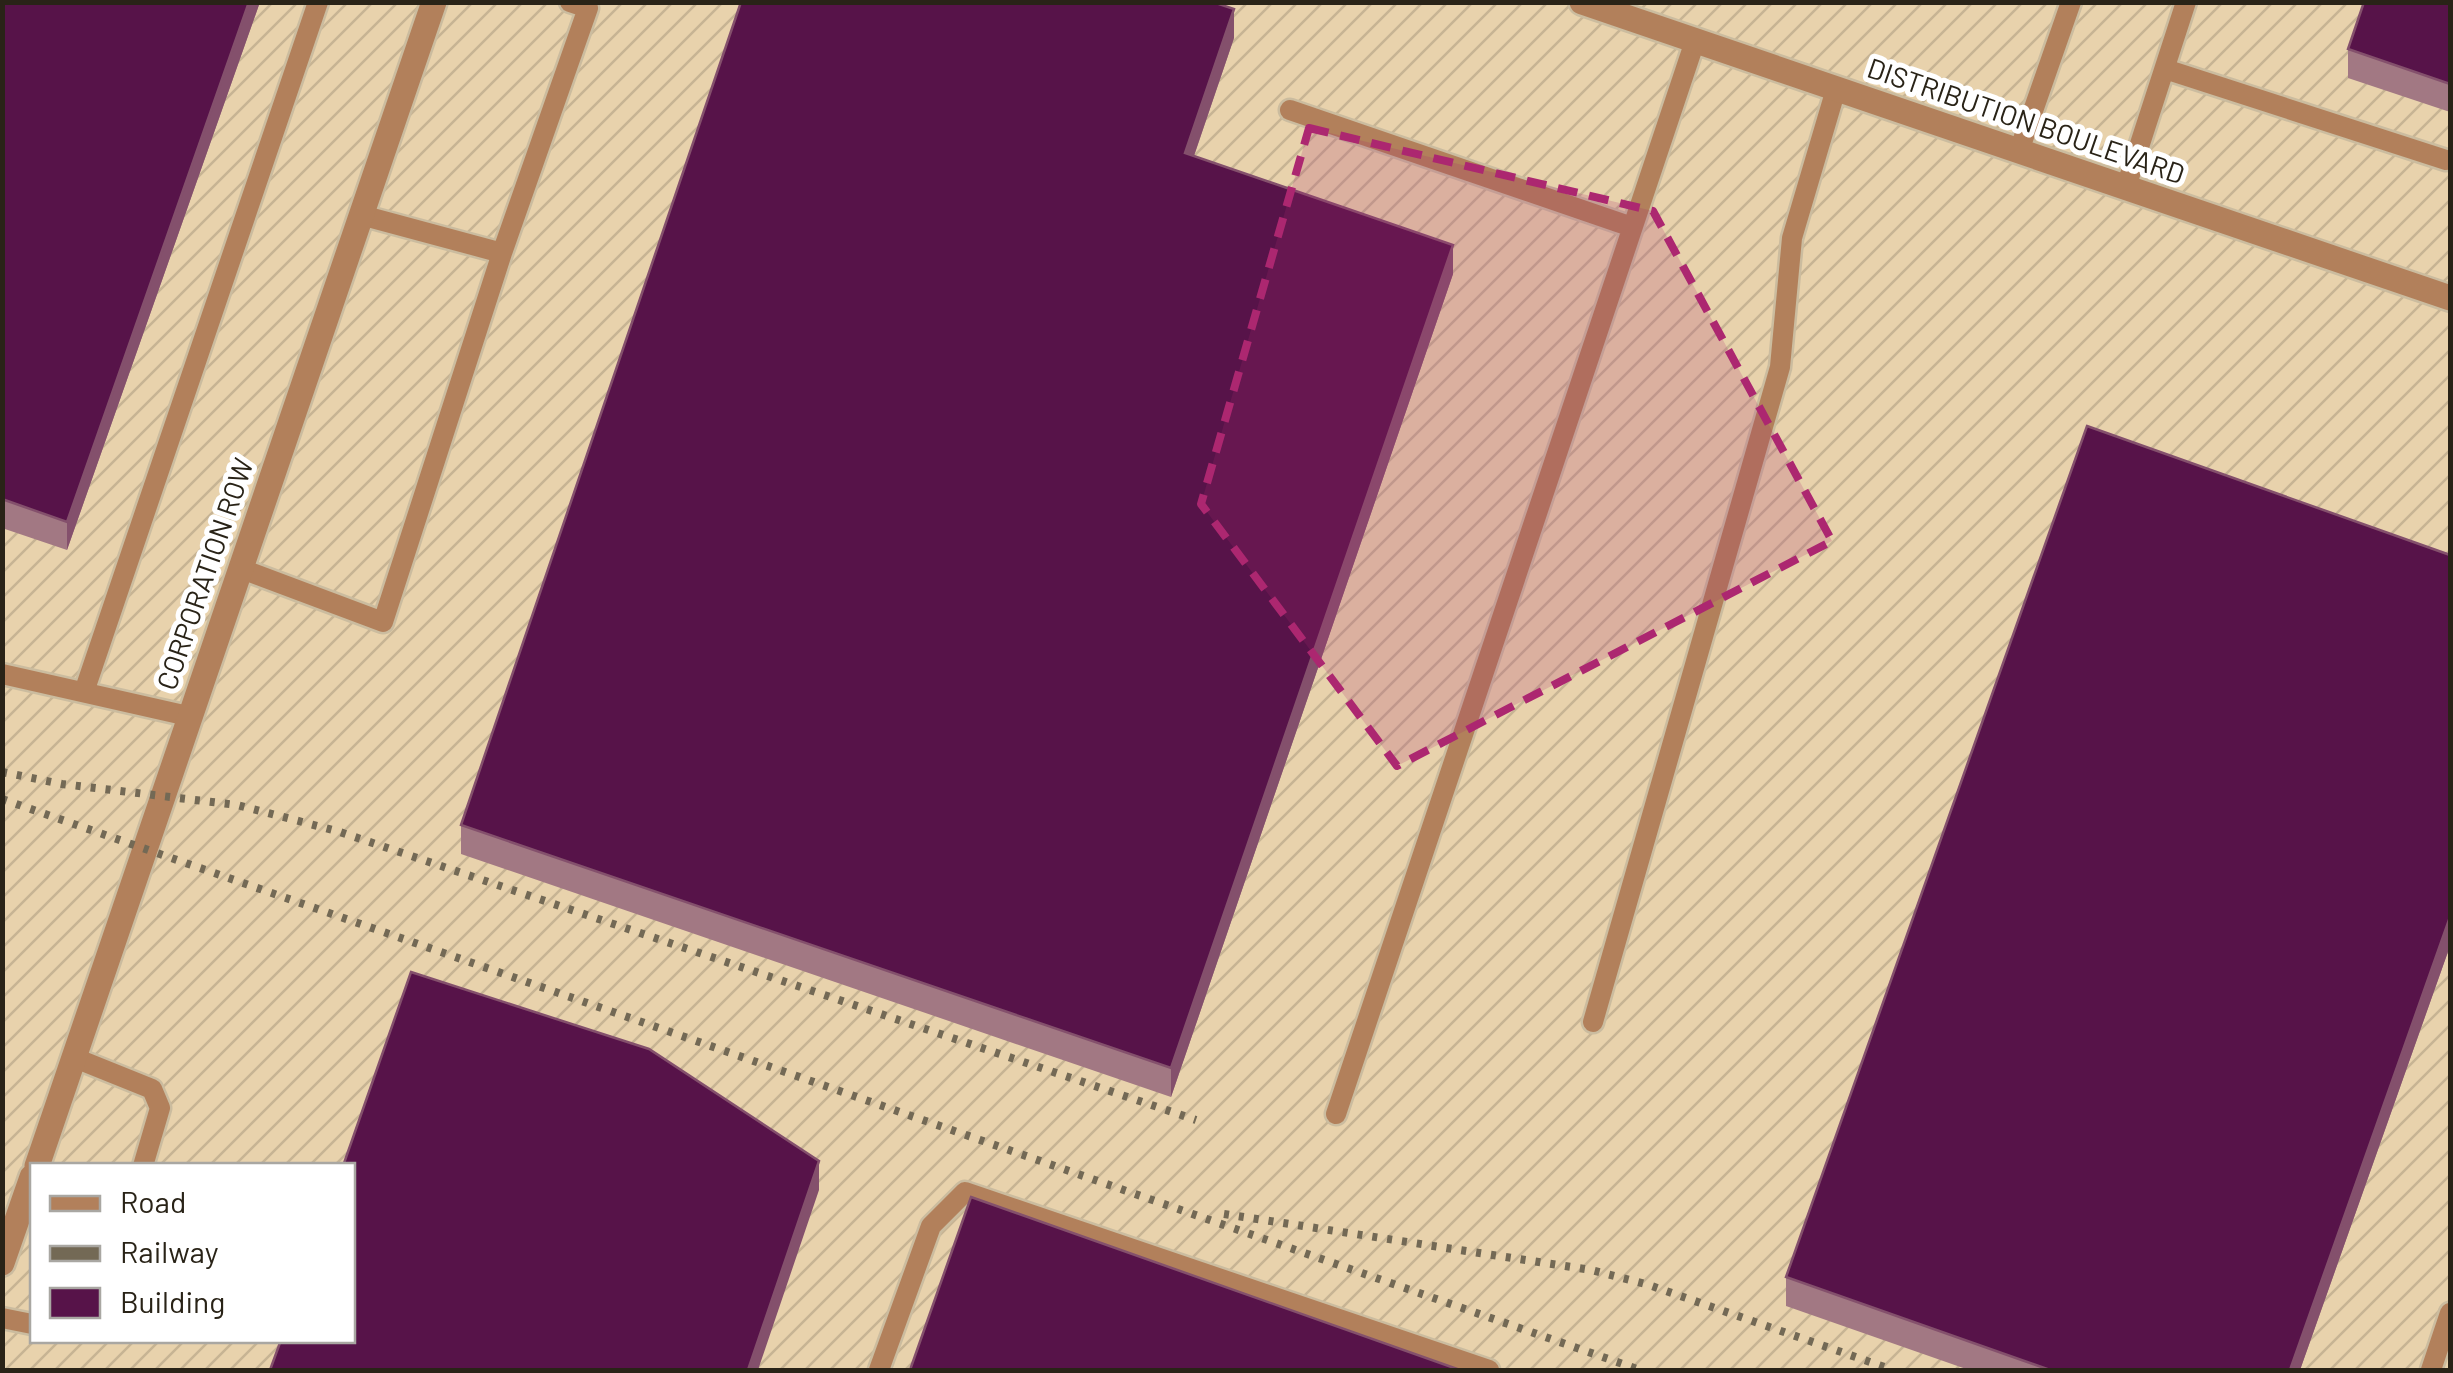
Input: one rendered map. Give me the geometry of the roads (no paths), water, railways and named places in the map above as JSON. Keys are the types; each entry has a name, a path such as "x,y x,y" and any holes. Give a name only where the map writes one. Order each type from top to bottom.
{"street":[{"name":"CORPORATION ROW","path":"38,1163 434,2"},
{"name":"DISTRIBUTION BOULEVARD","path":"1582,2 2450,298"},
{"path":"2,1263 30,1184"}],"lane":[{"path":"84,692 318,2"},
{"path":"239,568 384,622 502,253 588,8 570,2"},
{"path":"2019,151 2071,2"},
{"path":"2126,187 2186,2"},
{"path":"1336,1114 1694,41"},
{"path":"2164,69 2446,160"},
{"path":"1593,1022 1780,367 1792,238 1836,89"},
{"path":"1290,110 1632,227"},
{"path":"360,215 502,253"},
{"path":"2,674 188,716"},
{"path":"75,1058 152,1088 160,1108 144,1163"},
{"path":"879,1370 931,1226 965,1192 1488,1370"},
{"path":"2431,1370 2450,1313"},
{"path":"2,1318 30,1324"}],"railway":[{"path":"2,772 62,784 237,805 337,831 1196,1120"},
{"path":"2,799 1640,1370"},
{"path":"1224,1214 1591,1270 1646,1284 1893,1370"}]}
